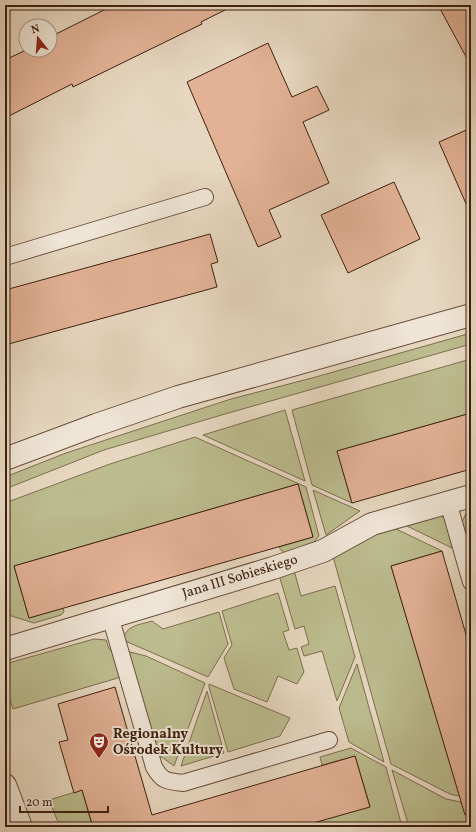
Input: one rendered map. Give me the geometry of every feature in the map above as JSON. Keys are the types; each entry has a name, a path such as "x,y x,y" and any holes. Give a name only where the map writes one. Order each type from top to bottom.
{"street":[{"path":"5,459 96,425 178,397 471,315"},
{"name":"Jana III Sobieskiego","path":"5,649 302,558 323,551 372,524 471,496"},
{"path":"5,786 21,827"}],"lane":[{"path":"5,256 205,197"},
{"path":"448,502 471,582"},
{"path":"110,616 154,767 160,778 171,782 183,783 329,740"}],"green space":[{"path":"471,333 471,344 104,450 5,489 5,477 66,453 231,399 312,378"},
{"path":"471,359 471,413 337,451 352,503 312,485 292,410"},
{"path":"285,410 305,481 203,435"},
{"path":"195,437 306,487 319,536 314,542 285,553 279,547 313,537 298,484 14,566 29,618 63,608 64,612 61,615 34,623 5,614 5,503 110,464"},
{"path":"313,490 360,511 326,535"},
{"path":"471,508 470,546 462,522 468,509"},
{"path":"434,514 443,517 449,523 456,550 403,524"},
{"path":"392,527 442,551 391,566 456,784 471,799 450,794 391,764 332,553"},
{"path":"294,570 301,596 335,586 355,657 337,701 322,651 304,656 301,647 309,644 304,626 295,629 279,575"},
{"path":"278,593 289,630 283,632 289,650 297,648 304,672 297,684 278,676 267,702 234,689 224,658 232,645 222,611"},
{"path":"219,612 228,644 208,677 123,640 127,631 134,626 152,621 163,629"},
{"path":"94,639 106,640 109,649 114,652 121,677 13,709 5,686 5,664"},
{"path":"126,651 146,656 205,683 174,766 156,753"},
{"path":"357,664 384,762 349,742 339,708"},
{"path":"209,684 290,718 280,736 228,752"},
{"path":"207,691 224,753 181,766"},
{"path":"351,748 386,767 402,827 299,827 370,806 355,756 322,765 320,757"},
{"path":"392,770 446,799 471,804 471,827 409,827"},
{"path":"82,790 91,822 95,827 60,827 49,800"}],"building":[{"path":"114,5 235,5 201,22 202,24 73,87 72,84 5,118 5,60 18,54 18,58 58,58 58,33"},
{"path":"438,5 471,5 471,66"},
{"path":"268,43 292,97 317,86 329,110 303,122 329,183 269,210 281,237 258,247 187,82"},
{"path":"471,128 471,215 439,142"},
{"path":"394,182 420,239 348,273 321,215"},
{"path":"210,234 218,262 211,264 217,287 5,345 5,290"},
{"path":"471,413 471,469 352,503 337,451"},
{"path":"298,484 313,537 29,618 14,566"},
{"path":"442,551 471,652 471,814 465,815 391,566"},
{"name":"Regionalny Ośrodek Kultury","path":"115,687 152,815 355,756 370,807 299,827 93,827 82,790 74,793 59,742 68,740 58,704"}],"place":[{"name":"Regionalny Ośrodek Kultury","path":"99,759"}]}
